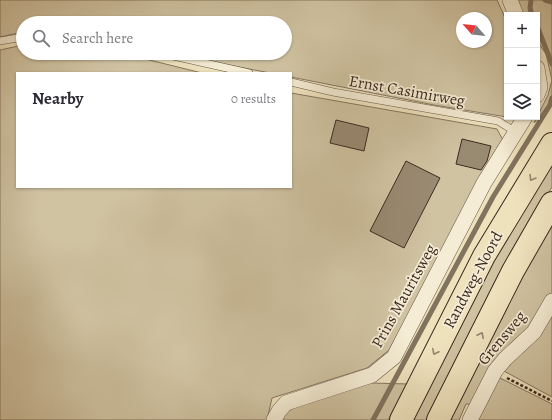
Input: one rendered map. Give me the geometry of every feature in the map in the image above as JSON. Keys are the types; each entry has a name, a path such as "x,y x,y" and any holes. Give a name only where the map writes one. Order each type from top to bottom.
{"main road":[{"name":"Randweg-Noord","path":"401,420 484,256 552,144"},
{"name":"Randweg-Noord","path":"438,420 513,271 552,203"}],"street":[{"path":"510,0 515,12"},
{"name":"Prins Mauritsweg","path":"274,420 286,403 372,375 394,357 484,183 523,120"},
{"name":"Grensweg","path":"470,420 495,371 505,359 534,332 552,301"}],"lane":[{"path":"0,41 16,38"},
{"path":"191,60 245,72"},
{"name":"Ernst Casimirweg","path":"292,82 333,92 498,122 516,132"}],"path":[{"path":"495,371 552,401"}],"shaded area":[{"path":"0,0 497,0 504,15 504,117 434,105 292,77 292,72 265,72 203,60 292,60 292,16 16,16 16,34 0,37"},
{"path":"512,0 552,0 552,80 546,54 540,45 540,12 519,12"},
{"path":"16,47 16,60 149,60 198,72 16,72 16,188 292,188 292,93 497,129 503,140 389,350 367,368 272,398 267,420 0,420 0,50"},
{"path":"552,80 552,100 540,115 540,111 548,95"},
{"path":"552,162 552,187 504,267 427,420 412,420 492,260"},
{"path":"552,223 552,293 538,318 472,404 466,404 459,420 449,420 538,246"},
{"path":"552,314 552,397 502,370"},
{"path":"498,377 552,404 552,420 476,420"},
{"path":"371,383 408,384 388,420 281,420 288,411 297,406"}],"building":[{"path":"336,120 369,128 364,151 330,143"},
{"path":"462,139 491,146 487,161 481,170 456,164"},
{"path":"406,161 440,178 404,248 370,231"}],"waterway":[{"path":"531,0 531,12"},
{"path":"545,0 552,2"},
{"path":"540,34 552,64"},
{"path":"373,420 493,197 550,105 552,98"}]}
